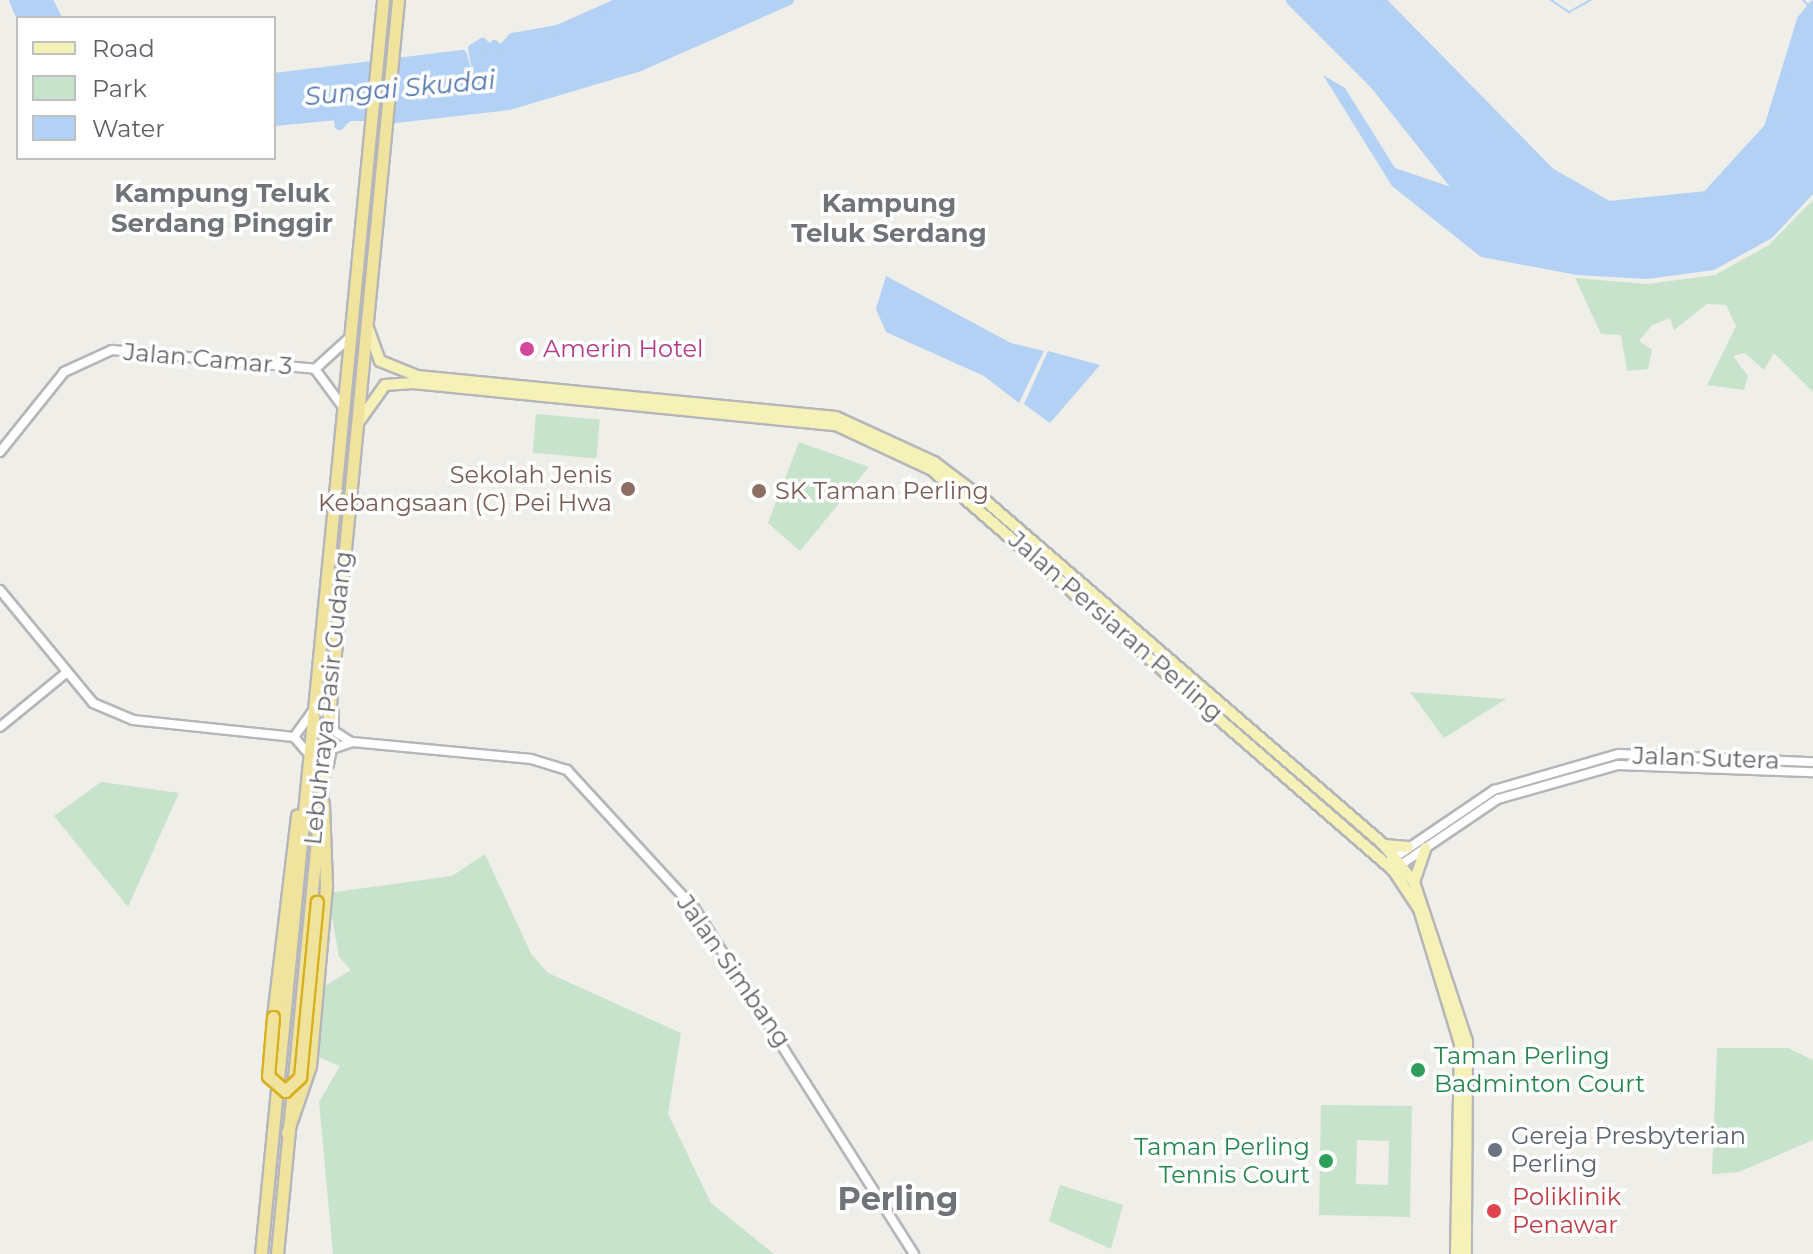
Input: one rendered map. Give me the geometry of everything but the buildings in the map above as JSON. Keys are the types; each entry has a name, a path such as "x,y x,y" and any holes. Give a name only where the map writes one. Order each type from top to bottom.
{"highway":[{"name":"Lebuhraya Pasir Gudang","path":"277,1254 314,709 383,0"},
{"name":"Lebuhraya Pasir Gudang","path":"261,1254 332,666 398,0"},
{"path":"285,1135 310,1066 326,885 323,739"},
{"path":"310,772 302,788 268,1076 285,1091 300,1077 323,822"}],"main road":[{"name":"Jalan Persiaran Perling","path":"367,326 380,361 417,376 836,417 914,451 977,493 1383,844 1419,909 1460,1044 1456,1254"},
{"name":"Jalan Persiaran Perling","path":"354,437 368,402 394,381 836,425 932,470 982,509 1414,882 1467,1041 1466,1254"},
{"path":"1383,844 1408,847"},
{"path":"1414,882 1426,848"}],"street":[{"name":"Jalan Camar 3","path":"0,452 67,369 112,350 315,369 338,356 352,327"},
{"name":"Jalan Camar 3","path":"315,369 344,408"},
{"path":"0,590 93,703 133,720 294,737 307,746 302,788"},
{"path":"332,666 334,731 352,742"},
{"path":"0,727 66,673"},
{"path":"294,737 314,709"},
{"path":"323,792 332,749 352,742"},
{"name":"Jalan Simbang","path":"352,742 531,759 567,770 695,909 914,1254"},
{"name":"Jalan Sutera","path":"1394,864 1408,847 1494,790 1619,754 1813,762"},
{"name":"Jalan Sutera","path":"1394,864 1426,848 1498,799 1618,765 1813,772"}],"green space":[{"path":"1813,200 1813,392 1774,353 1764,370 1745,353 1733,356 1748,376 1744,390 1707,385 1736,326 1726,305 1707,304 1674,330 1670,318 1652,325 1639,341 1652,350 1648,369 1627,371 1621,335 1601,334 1575,278 1647,284 1715,275 1769,245"},
{"path":"536,414 600,420 596,458 533,453"},
{"path":"799,442 869,467 800,551 768,523"},
{"path":"1410,692 1506,699 1444,738"},
{"path":"101,782 179,793 128,907 54,816"},
{"path":"485,854 531,954 548,973 681,1033 668,1114 711,1203 774,1254 333,1254 319,1102 340,1066 318,1057 325,986 351,970 339,957 328,893 452,876"},
{"path":"1717,1048 1788,1048 1813,1060 1813,1140 1739,1172 1712,1174"},
{"name":"Taman Perling Tennis Court","path":"1321,1105 1412,1106 1410,1217 1319,1215","holes":["1357,1140 1389,1141 1388,1185 1356,1184"]},
{"path":"1060,1185 1123,1205 1111,1249 1049,1221"}],"water":[{"path":"13,0 48,0 56,16 20,16"},
{"name":"Sungai Skudai","path":"622,0 789,0 640,66 509,105 407,118 348,116 339,125 337,115 276,121 276,77 462,54 469,77 477,75 472,48 480,43 493,52 494,44 501,49 512,37 557,29"},
{"path":"1290,0 1381,0 1550,172 1609,205 1706,195 1768,127 1801,19 1813,4 1813,194 1772,238 1714,270 1647,279 1577,275 1481,257 1392,186 1323,75 1345,88 1395,168 1457,189 1373,83"},
{"path":"886,276 1011,343 1044,351 1019,403 984,376 886,332 876,309"},
{"path":"1048,351 1100,365 1050,423 1024,404"}],"waterway":[{"path":"13,0 20,16"},
{"path":"48,0 56,16"},
{"path":"494,44 500,50 512,37 557,29 622,0"},
{"name":"Sungai Skudai","path":"395,118 509,105 640,66 789,0"},
{"path":"1290,0 1373,83 1458,190"},
{"path":"1381,0 1550,172 1608,205 1706,195 1768,127 1801,19 1813,4"},
{"path":"1551,0 1569,12 1591,0"},
{"path":"1803,0 1813,10"},
{"name":"Sungai Skudai","path":"276,77 462,54 468,78 477,76 472,48 482,42 491,50"},
{"name":"Sungai Skudai","path":"276,121 337,115 339,125 348,116 373,116"}],"place":[{"name":"Amerin Hotel","path":"527,349"},
{"name":"Sekolah Jenis Kebangsaan (C) Pei Hwa","path":"628,489"},
{"name":"SK Taman Perling","path":"759,491"},
{"name":"Taman Perling Badminton Court","path":"1418,1070"},
{"name":"Gereja Presbyterian Perling","path":"1495,1150"},
{"name":"Taman Perling Tennis Court","path":"1326,1161"},
{"name":"Poliklinik Penawar","path":"1494,1211"}],"district":[{"name":"Kampung Teluk Serdang Pinggir","path":"222,209"},
{"name":"Kampung Teluk Serdang","path":"889,219"},
{"name":"Perling","path":"898,1199"}]}
